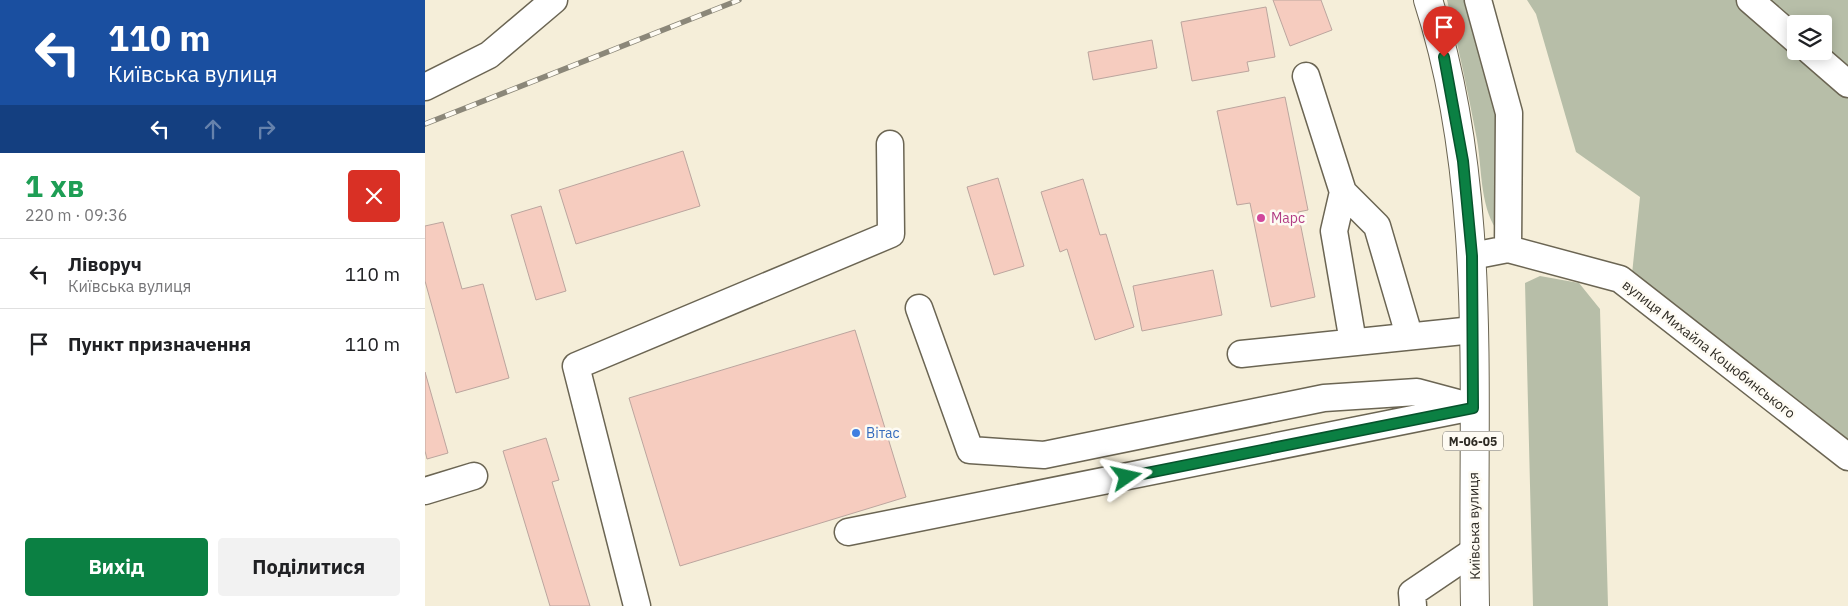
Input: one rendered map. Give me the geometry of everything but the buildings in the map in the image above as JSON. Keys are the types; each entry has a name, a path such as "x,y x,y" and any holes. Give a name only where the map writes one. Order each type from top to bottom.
{"highway":[{"name":"Київська вулиця","path":"1428,0 1441,40 1463,161 1472,256 1475,606"}],"street":[{"path":"425,87 489,55 554,0"},
{"path":"1478,0 1509,113 1508,249"},
{"path":"1750,0 1787,32"},
{"path":"1820,60 1848,84"},
{"path":"1306,76 1343,192 1377,226 1409,335"},
{"path":"637,606 576,366 891,234 890,144"},
{"path":"1343,192 1334,231 1353,342"},
{"name":"вулиця Михайла Коцюбинського","path":"1472,256 1508,249 1620,279 1848,457"},
{"path":"919,308 970,450 1044,455 1324,398 1417,392 1473,408"},
{"path":"1241,354 1409,335 1473,330"},
{"path":"848,532 1473,408"},
{"path":"425,491 474,476"},
{"path":"1413,606 1412,593 1474,551"}],"green space":[{"path":"1447,0 1472,0 1488,63 1500,133 1496,229 1484,198 1477,140"},
{"path":"1527,0 1848,0 1848,440 1632,274 1640,197 1576,152 1536,14"},
{"path":"1540,276 1579,283 1600,309 1608,606 1533,606 1525,283"}],"railway":[{"path":"425,124 739,0"}],"place":[{"name":"Марс","path":"1261,218"},
{"name":"Вітас","path":"856,433"}],"route":[{"path":"1127,477 1473,408 1472,256 1463,161 1444,57"}]}
